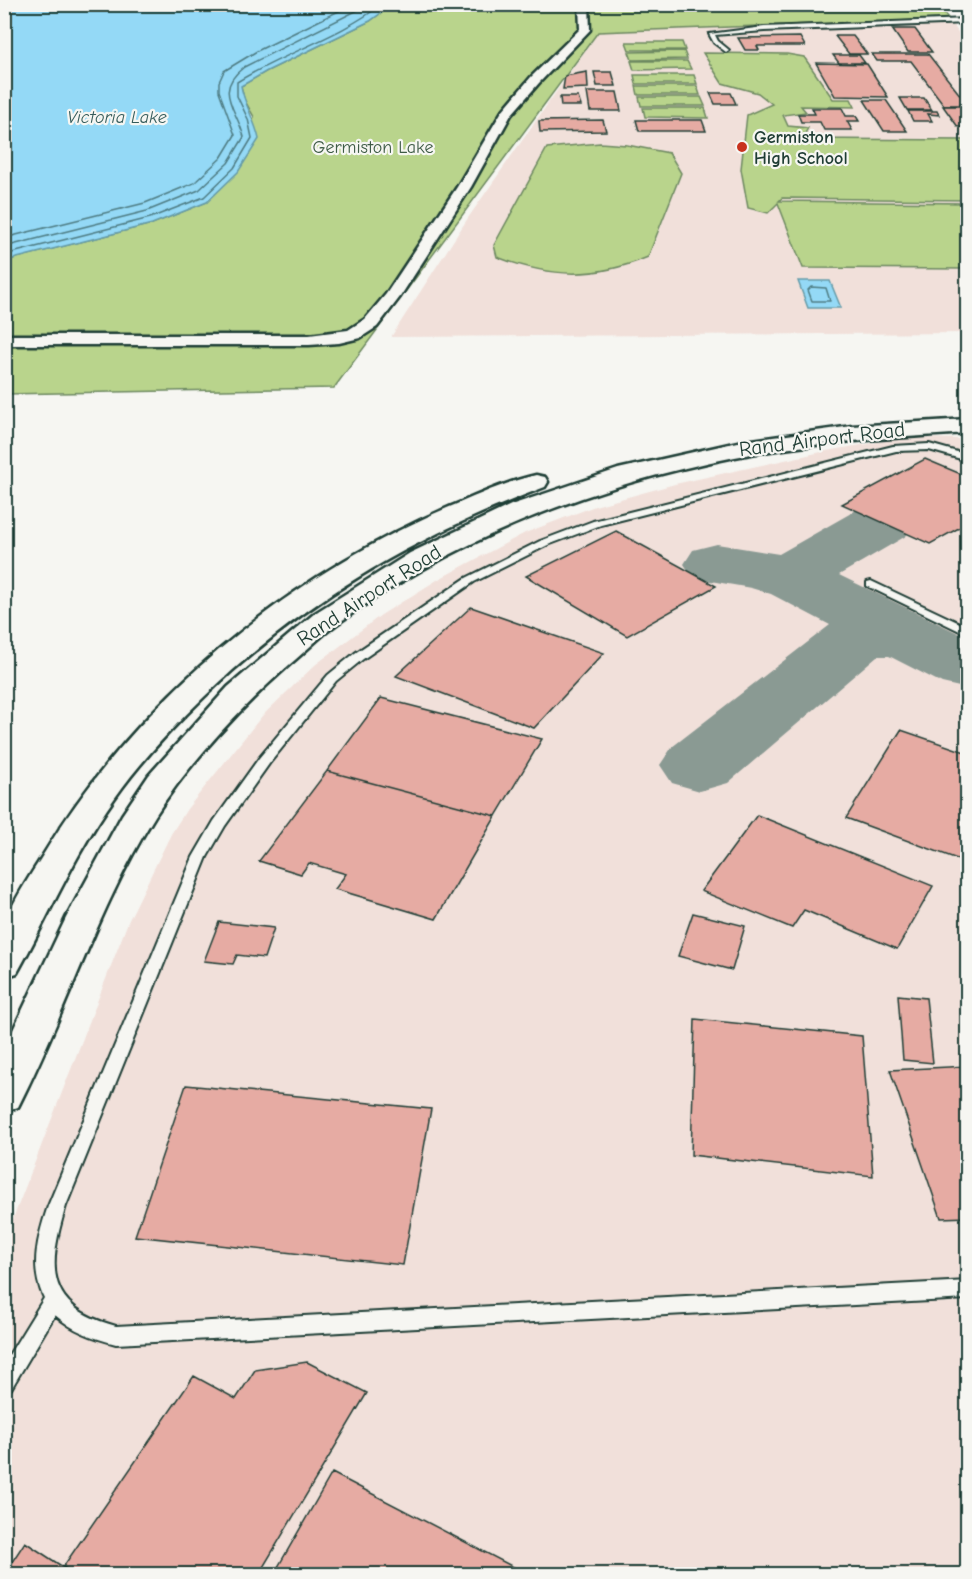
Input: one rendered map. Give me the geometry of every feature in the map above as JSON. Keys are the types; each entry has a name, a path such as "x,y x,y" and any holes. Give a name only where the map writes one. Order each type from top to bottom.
{"street":[{"path":"4,340 309,340 339,338 364,329 392,297 464,187 506,114 585,30 584,4"},
{"name":"Rand Airport Road","path":"4,963 47,877 72,835 104,789 148,735 219,664 258,631 312,591 374,555 430,524 497,495 592,463 681,440 852,415 968,410"},
{"name":"Rand Airport Road","path":"4,1095 58,969 121,844 159,785 195,740 255,677 302,637 364,593 428,553 519,510 578,488 632,472 779,440 870,430 968,426"}],"lane":[{"path":"929,4 968,5"},
{"path":"929,4 941,23"},
{"path":"726,50 716,42 712,34 764,29 968,21"},
{"path":"968,458 929,447 896,448 632,513 576,530 470,580 359,656 332,678 264,761 219,824 200,857 49,1228 45,1251 45,1272 54,1299 68,1317 97,1332 136,1336 968,1290"},
{"path":"871,584 968,632"},
{"path":"4,1382 54,1299"}],"shaded area":[{"name":"Germiston High School","path":"949,19 967,45 967,333 391,337 468,218 598,32"},
{"path":"913,438 967,439 967,1574 5,1574 4,1242 128,922 171,834 187,809 262,716 315,665 381,615 437,580 525,533 595,506 675,484 826,451"}],"green space":[{"name":"Germiston Lake","path":"935,4 949,19 598,32 334,388 5,394 4,261 152,224 207,202 254,117 244,99 241,86 370,21 392,5"},
{"path":"626,42 682,42 685,50 629,50"},
{"path":"684,51 687,59 632,60 629,52"},
{"path":"703,53 787,54 804,57 833,99 851,99 855,107 801,106 806,112 783,115 788,126 808,128 802,139 967,140 967,200 782,198 779,201 967,203 967,269 803,268 778,203 768,213 748,208 741,169 747,115 772,104 758,93 722,83"},
{"path":"631,61 687,61 691,69 634,70"},
{"path":"634,75 694,75 697,84 636,84"},
{"path":"636,86 697,86 700,95 638,95"},
{"path":"639,97 701,97 705,106 641,106"},
{"path":"643,108 705,108 708,118 645,117"},
{"path":"600,143 627,145 669,153 681,173 648,257 610,269 573,273 536,269 497,257 494,245 547,148"}],"water":[{"name":"Victoria Lake","path":"4,5 392,5 370,21 241,86 259,139 238,172 207,202 152,224 5,261"},
{"path":"798,281 830,281 841,308 808,308"}],"building":[{"path":"892,29 915,29 932,52 908,52"},
{"path":"835,36 853,36 867,54 849,54"},
{"path":"800,37 805,46 757,46 759,50 745,50 738,38"},
{"path":"872,54 928,54 968,105 944,105 911,61 877,61"},
{"path":"833,55 859,55 865,63 839,63"},
{"path":"816,63 867,64 888,97 835,96"},
{"path":"587,72 588,88 563,89 565,76"},
{"path":"594,72 612,72 616,86 597,86"},
{"path":"587,92 617,92 621,111 590,111"},
{"path":"710,93 731,93 736,104 715,104"},
{"path":"560,97 578,97 581,106 561,106"},
{"path":"900,98 924,98 932,110 907,110"},
{"path":"864,100 886,100 907,131 884,131"},
{"path":"943,106 968,106 968,127 958,127"},
{"path":"812,108 842,108 846,116 856,116 859,121 847,121 852,130 824,130 820,122 801,122 798,114 815,114"},
{"path":"908,111 937,111 939,115 928,114 932,121 913,121"},
{"path":"603,120 606,131 540,132 539,121"},
{"path":"636,120 702,120 706,131 639,131"},
{"path":"925,459 968,477 968,523 930,544 842,504"},
{"path":"616,531 716,586 627,636 526,576"},
{"path":"471,607 604,653 534,728 396,676"},
{"path":"381,698 542,739 496,816 327,771"},
{"path":"901,730 968,753 968,863 846,818"},
{"path":"327,771 496,816 436,919 335,889 346,874 309,863 301,874 259,861"},
{"path":"757,815 933,886 897,949 804,910 792,928 701,891"},
{"path":"693,913 745,926 732,970 678,956"},
{"path":"219,922 274,928 264,958 237,955 233,964 204,961"},
{"path":"898,995 926,998 933,1063 903,1060"},
{"path":"695,1019 862,1036 873,1176 691,1155"},
{"path":"968,1066 968,1217 941,1218 890,1070"},
{"path":"186,1085 431,1109 403,1265 135,1236"},
{"path":"307,1362 367,1393 259,1574 76,1574 63,1567 194,1376 236,1399 255,1370"},
{"path":"332,1473 527,1574 274,1574"},
{"path":"25,1542 63,1567 76,1574 4,1574"}],"taxiway":[{"path":"816,590 803,578 803,568 883,522"},
{"path":"717,564 758,569 795,580 918,642"},
{"path":"700,765 851,641 881,634 896,636 926,646 968,667"}],"place":[{"name":"Germiston High School","path":"742,147"}]}
